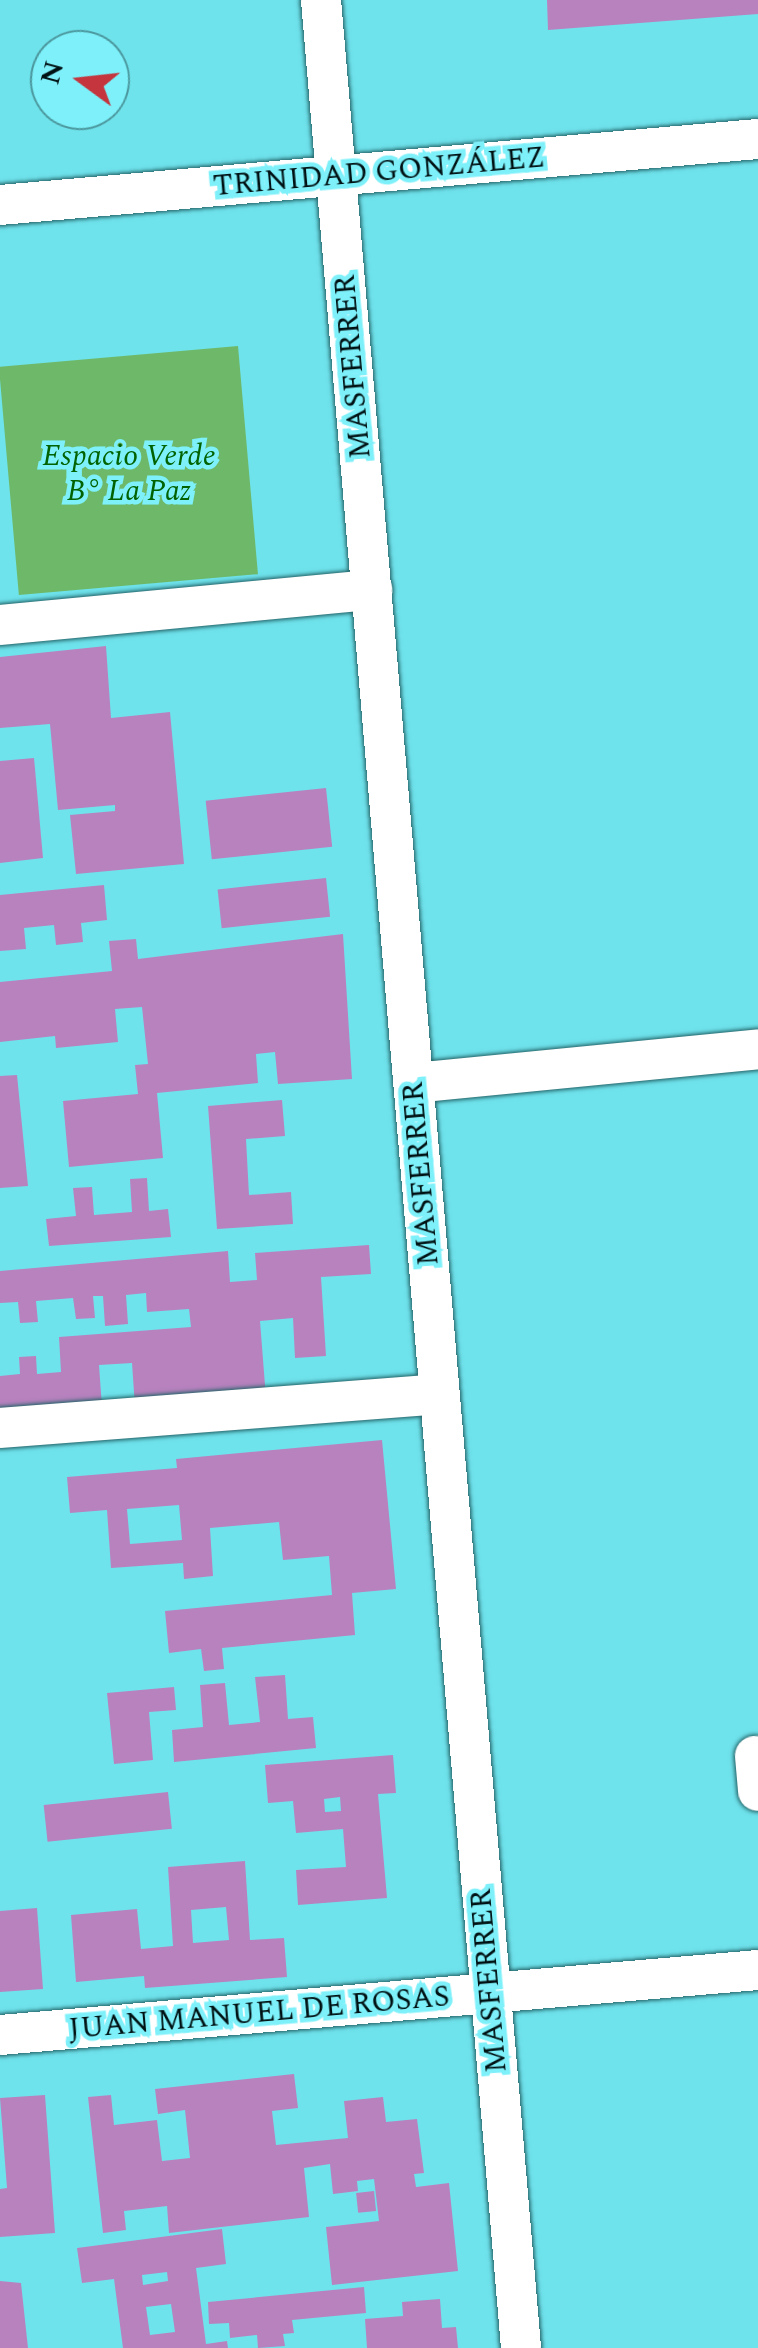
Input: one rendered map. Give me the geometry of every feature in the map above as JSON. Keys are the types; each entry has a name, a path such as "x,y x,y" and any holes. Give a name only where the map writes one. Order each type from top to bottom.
{"street":[{"name":"MASFERRER","path":"321,0 521,2348"},
{"name":"TRINIDAD GONZÁLEZ","path":"0,205 758,139"},
{"path":"0,626 372,590"},
{"path":"414,1083 758,1049"},
{"path":"0,1428 438,1394"},
{"name":"JUAN MANUEL DE ROSAS","path":"0,2035 758,1970"}],"green space":[{"name":"Espacio Verde B° La Paz","path":"238,346 258,574 19,595 0,367"}],"building":[{"path":"547,0 758,0 758,14 548,30"},
{"path":"106,646 111,718 170,712 184,864 76,874 70,815 115,811 115,805 58,810 50,724 0,728 0,657"},
{"path":"34,758 43,858 0,863 0,761"},
{"path":"326,788 332,847 212,859 206,801"},
{"path":"326,878 330,917 222,928 218,889"},
{"path":"104,885 107,920 81,923 83,942 56,945 54,925 24,928 26,949 0,951 0,895"},
{"path":"343,934 352,1079 278,1084 275,1052 256,1054 258,1083 157,1093 163,1158 69,1167 63,1101 138,1094 135,1065 148,1064 142,1007 115,1009 118,1042 56,1048 55,1036 0,1042 0,982 112,971 109,941 136,939 138,959"},
{"path":"17,1075 28,1186 0,1188 0,1076"},
{"path":"282,1100 285,1136 246,1139 249,1195 291,1192 293,1224 217,1229 208,1106"},
{"path":"147,1178 149,1211 168,1209 171,1237 49,1246 46,1219 76,1216 73,1188 92,1187 94,1215 132,1212 130,1179"},
{"path":"369,1245 371,1274 321,1277 326,1356 295,1358 293,1318 260,1321 266,1398 135,1407 132,1363 99,1365 102,1407 0,1414 0,1376 20,1374 19,1357 36,1356 37,1374 61,1372 59,1337 191,1327 189,1309 147,1312 146,1293 126,1295 128,1324 105,1326 103,1296 93,1296 95,1318 76,1319 73,1298 36,1301 38,1322 20,1323 18,1302 0,1303 0,1271 228,1251 230,1282 257,1280 255,1253"},
{"path":"382,1440 396,1589 352,1593 355,1635 222,1648 224,1669 204,1671 201,1649 169,1653 165,1611 332,1595 329,1556 283,1560 279,1522 210,1528 213,1576 184,1579 183,1563 111,1568 107,1510 70,1513 67,1477 177,1468 176,1459","holes":["179,1505 182,1540 130,1544 127,1509"]},
{"path":"285,1675 288,1719 313,1717 316,1748 174,1762 172,1730 203,1727 200,1685 225,1683 229,1725 260,1722 255,1677"},
{"path":"174,1687 176,1710 149,1712 153,1760 114,1764 107,1693"},
{"path":"393,1755 396,1793 378,1794 387,1898 298,1905 296,1870 346,1867 343,1829 296,1833 293,1801 268,1803 265,1765","holes":["340,1797 341,1811 325,1812 324,1799"]},
{"path":"168,1792 172,1829 48,1842 44,1805"},
{"path":"245,1861 250,1940 284,1938 287,1977 145,1988 144,1976 76,1982 71,1915 137,1909 141,1949 173,1946 168,1867","holes":["226,1907 229,1940 193,1943 191,1910"]},
{"path":"37,1908 43,1989 0,1992 0,1911"},
{"path":"294,2074 298,2108 272,2111 276,2145 348,2138 344,2101 383,2097 386,2122 417,2119 424,2173 414,2174 416,2187 449,2183 458,2271 332,2285 326,2227 379,2221 374,2179 357,2181 358,2191 333,2194 330,2164 304,2168 309,2217 169,2233 167,2206 124,2211 126,2230 103,2233 88,2097 111,2095 114,2125 157,2120 162,2161 190,2158 185,2110 158,2114 155,2089"},
{"path":"45,2095 55,2233 0,2237 0,2189 7,2188 0,2098"},
{"path":"374,2191 376,2211 358,2213 356,2193"},
{"path":"222,2229 226,2264 196,2268 206,2344 227,2341 228,2348 123,2348 114,2279 82,2283 77,2248","holes":["167,2272 168,2281 143,2285 142,2275","171,2304 175,2332 150,2335 146,2307"]},
{"path":"0,2281 21,2283 28,2348 0,2348"},
{"path":"364,2287 366,2313 292,2320 294,2333 283,2334 285,2346 258,2348 257,2335 230,2338 229,2323 209,2324 208,2302"},
{"path":"440,2299 442,2328 456,2327 458,2348 367,2348 365,2319 403,2316 402,2302"}]}
